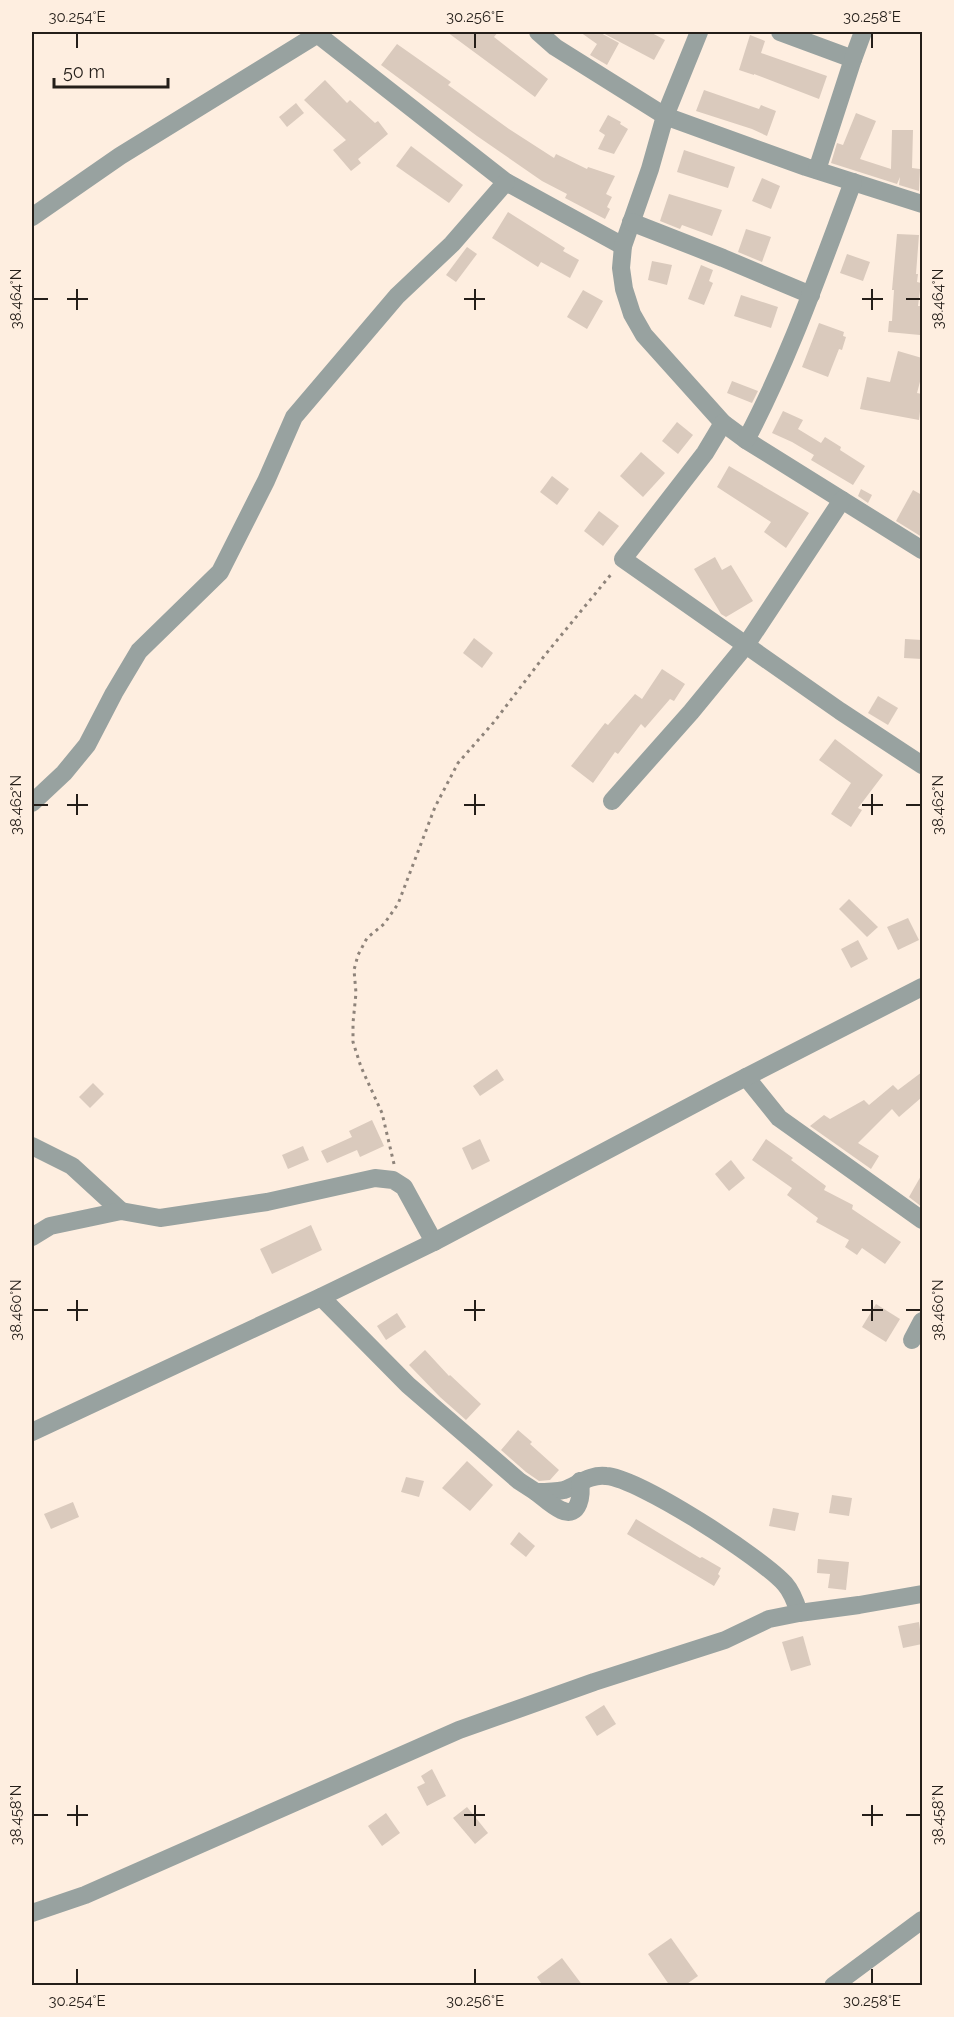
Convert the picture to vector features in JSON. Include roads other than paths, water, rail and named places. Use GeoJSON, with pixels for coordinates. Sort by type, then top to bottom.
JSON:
{"type":"FeatureCollection","features":[{"type":"Feature","properties":{"kind":"street"},"geometry":{"type":"LineString","coordinates":[[32,217],[120,156],[316,32],[506,182],[622,246]]}},
{"type":"Feature","properties":{"kind":"street"},"geometry":{"type":"LineString","coordinates":[[538,32],[555,47],[665,116],[922,204]]}},
{"type":"Feature","properties":{"kind":"street"},"geometry":{"type":"LineString","coordinates":[[699,32],[665,116],[650,169],[622,246],[621,268],[624,289],[632,314],[644,335],[723,423],[746,440],[922,550]]}},
{"type":"Feature","properties":{"kind":"street"},"geometry":{"type":"LineString","coordinates":[[780,32],[853,60]]}},
{"type":"Feature","properties":{"kind":"street"},"geometry":{"type":"LineString","coordinates":[[818,170],[863,32]]}},
{"type":"Feature","properties":{"kind":"street"},"geometry":{"type":"LineString","coordinates":[[32,803],[64,773],[87,745],[139,651],[220,572],[266,481],[294,417],[397,296],[452,244],[506,182]]}},
{"type":"Feature","properties":{"kind":"street"},"geometry":{"type":"LineString","coordinates":[[746,440],[771,392],[854,182]]}},
{"type":"Feature","properties":{"kind":"street"},"geometry":{"type":"LineString","coordinates":[[630,222],[811,295]]}},
{"type":"Feature","properties":{"kind":"street"},"geometry":{"type":"LineString","coordinates":[[723,423],[705,453],[623,559],[840,711],[922,765]]}},
{"type":"Feature","properties":{"kind":"street"},"geometry":{"type":"LineString","coordinates":[[612,801],[691,712],[746,645],[842,500]]}},
{"type":"Feature","properties":{"kind":"street"},"geometry":{"type":"LineString","coordinates":[[32,1432],[434,1242],[922,987]]}},
{"type":"Feature","properties":{"kind":"street"},"geometry":{"type":"LineString","coordinates":[[746,1077],[778,1118],[922,1220]]}},
{"type":"Feature","properties":{"kind":"street"},"geometry":{"type":"LineString","coordinates":[[32,1146],[72,1166],[121,1211]]}},
{"type":"Feature","properties":{"kind":"street"},"geometry":{"type":"LineString","coordinates":[[32,1237],[50,1226],[121,1211],[160,1218],[267,1202],[375,1178],[393,1180],[404,1187],[434,1242]]}},
{"type":"Feature","properties":{"kind":"street"},"geometry":{"type":"LineString","coordinates":[[321,1297],[408,1384],[519,1481],[536,1492],[566,1489],[580,1481],[599,1476],[609,1476],[633,1484],[676,1507],[751,1554],[786,1584],[799,1612]]}},
{"type":"Feature","properties":{"kind":"street"},"geometry":{"type":"LineString","coordinates":[[912,1340],[922,1321]]}},
{"type":"Feature","properties":{"kind":"street"},"geometry":{"type":"LineString","coordinates":[[32,1913],[85,1895],[459,1730],[594,1682],[725,1640],[769,1619],[799,1612],[922,1594]]}},
{"type":"Feature","properties":{"kind":"street"},"geometry":{"type":"LineString","coordinates":[[832,1986],[922,1920]]}}]}
